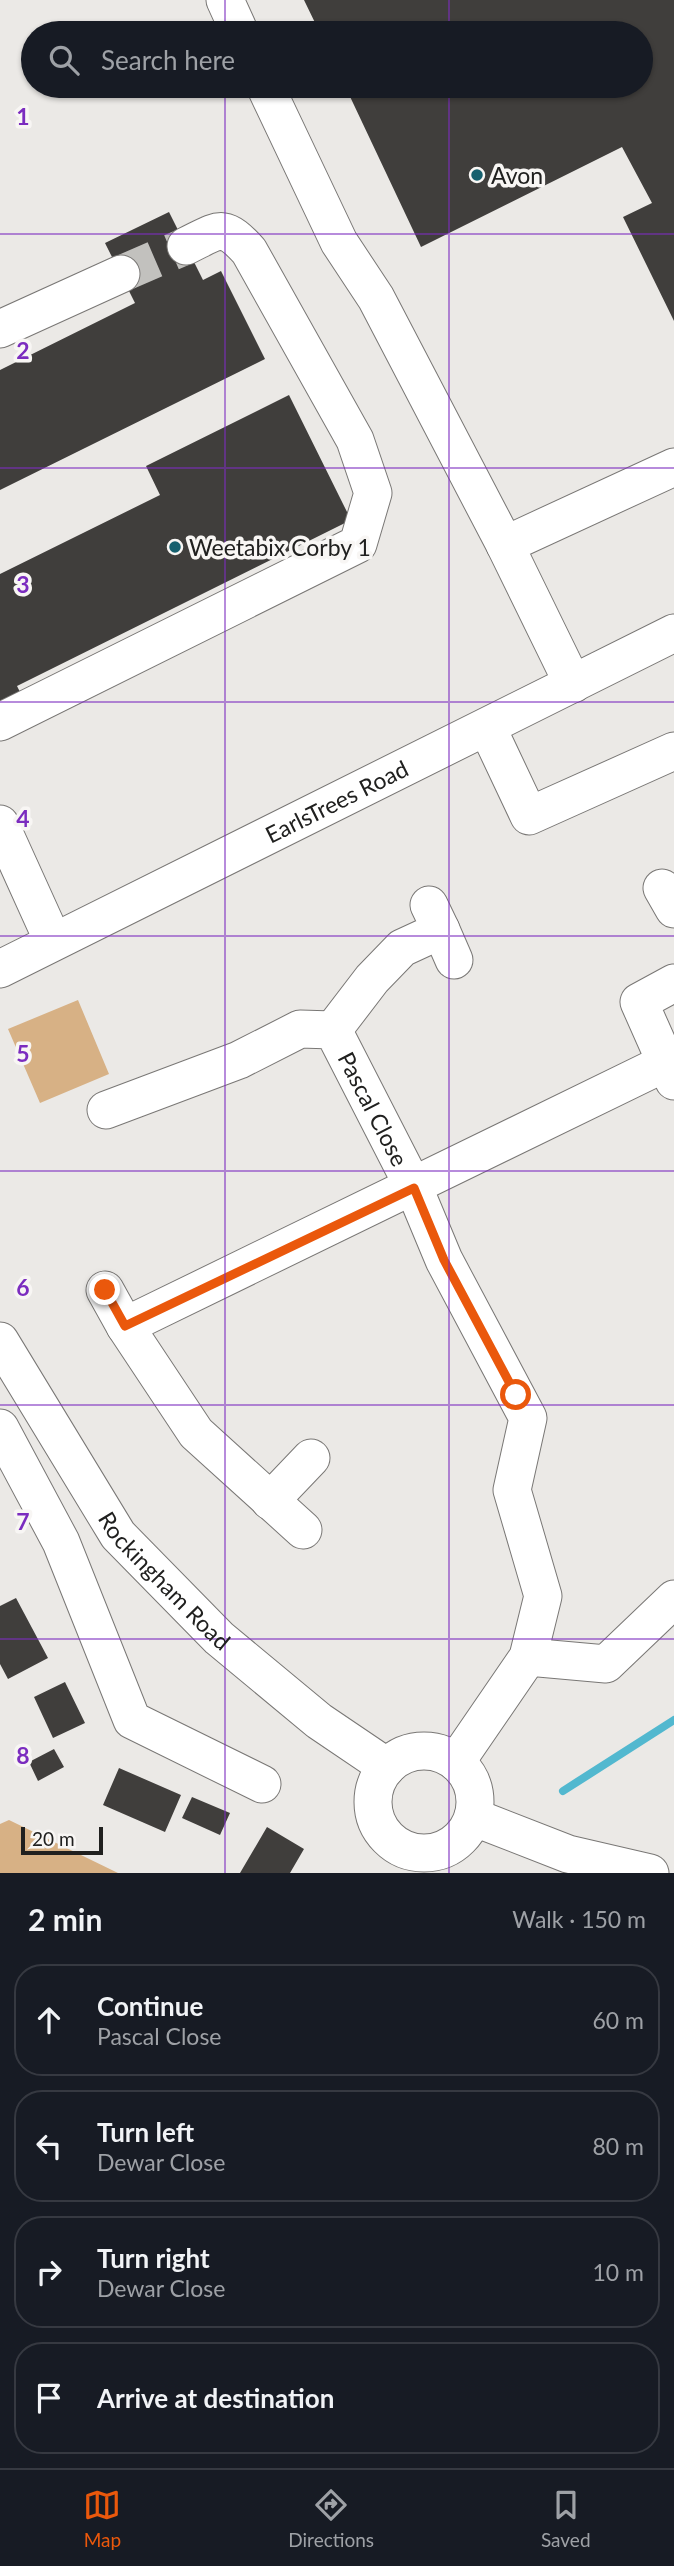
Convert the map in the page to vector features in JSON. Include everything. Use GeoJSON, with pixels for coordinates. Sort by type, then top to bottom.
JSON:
{"type":"FeatureCollection","features":[{"type":"Feature","properties":{"kind":"street"},"geometry":{"type":"LineString","coordinates":[[225,0],[235,21]]}},
{"type":"Feature","properties":{"kind":"street"},"geometry":{"type":"LineString","coordinates":[[271,98],[339,242],[376,298],[505,545],[573,684]]}},
{"type":"Feature","properties":{"kind":"street"},"geometry":{"type":"LineString","coordinates":[[0,722],[358,544],[373,493],[355,440],[249,251],[232,232],[220,230],[186,246]]}},
{"type":"Feature","properties":{"kind":"street"},"geometry":{"type":"LineString","coordinates":[[0,329],[121,274]]}},
{"type":"Feature","properties":{"kind":"street"},"geometry":{"type":"LineString","coordinates":[[505,545],[674,467]]}},
{"type":"Feature","properties":{"kind":"street","name":"EarlsTrees Road"},"geometry":{"type":"LineString","coordinates":[[0,969],[674,633]]}},
{"type":"Feature","properties":{"kind":"street"},"geometry":{"type":"LineString","coordinates":[[487,727],[529,816],[674,751]]}},
{"type":"Feature","properties":{"kind":"street"},"geometry":{"type":"LineString","coordinates":[[0,824],[53,941]]}},
{"type":"Feature","properties":{"kind":"street","name":"Pascal Close"},"geometry":{"type":"LineString","coordinates":[[333,1030],[372,979],[402,948],[441,932]]}},
{"type":"Feature","properties":{"kind":"street"},"geometry":{"type":"LineString","coordinates":[[125,1326],[414,1188],[670,1072],[639,1002],[674,983]]}},
{"type":"Feature","properties":{"kind":"street","name":"Pascal Close"},"geometry":{"type":"LineString","coordinates":[[106,1110],[239,1060],[300,1029],[333,1030]]}},
{"type":"Feature","properties":{"kind":"street","name":"Pascal Close"},"geometry":{"type":"LineString","coordinates":[[333,1030],[414,1188],[444,1260],[528,1418],[512,1490],[543,1596],[528,1657],[456,1762]]}},
{"type":"Feature","properties":{"kind":"street"},"geometry":{"type":"LineString","coordinates":[[105,1290],[125,1326],[196,1433],[303,1530]]}},
{"type":"Feature","properties":{"kind":"street","name":"Rockingham Road"},"geometry":{"type":"LineString","coordinates":[[0,1341],[118,1535],[219,1639],[319,1721],[387,1767]]}},
{"type":"Feature","properties":{"kind":"street"},"geometry":{"type":"LineString","coordinates":[[0,1428],[61,1542],[132,1720],[262,1784]]}},
{"type":"Feature","properties":{"kind":"street"},"geometry":{"type":"LineString","coordinates":[[270,1501],[311,1458]]}},
{"type":"Feature","properties":{"kind":"street"},"geometry":{"type":"LineString","coordinates":[[528,1657],[607,1664],[674,1599]]}},
{"type":"Feature","properties":{"kind":"street"},"geometry":{"type":"LineString","coordinates":[[419,1752],[436,1753],[456,1762],[468,1776],[475,1792],[473,1817],[466,1833],[453,1845],[436,1852],[391,1860],[385,1835],[376,1819],[373,1802],[377,1784],[387,1767],[402,1757],[419,1752]]}},
{"type":"Feature","properties":{"kind":"street"},"geometry":{"type":"LineString","coordinates":[[473,1817],[568,1854],[650,1873]]}},
{"type":"Feature","properties":{"kind":"shaded area"},"geometry":{"type":"Polygon","coordinates":[[[78,1000],[109,1074],[40,1103],[8,1029],[78,1000]]]}},
{"type":"Feature","properties":{"kind":"shaded area"},"geometry":{"type":"Polygon","coordinates":[[[9,1820],[118,1873],[0,1873],[0,1824],[9,1820]]]}},
{"type":"Feature","properties":{"kind":"building","name":"Avon"},"geometry":{"type":"Polygon","coordinates":[[[304,0],[674,0],[674,321],[623,217],[652,203],[622,147],[421,247],[351,98],[653,98],[653,21],[314,21],[304,0]]]}},
{"type":"Feature","properties":{"kind":"building"},"geometry":{"type":"Polygon","coordinates":[[[169,212],[203,280],[221,271],[265,359],[0,490],[0,370],[135,303],[105,243],[169,212]]]}},
{"type":"Feature","properties":{"kind":"building","name":"Weetabix Corby 1"},"geometry":{"type":"Polygon","coordinates":[[[289,395],[351,520],[17,686],[24,700],[0,712],[0,574],[160,495],[146,466],[289,395]]]}},
{"type":"Feature","properties":{"kind":"building"},"geometry":{"type":"Polygon","coordinates":[[[16,1598],[48,1658],[8,1679],[0,1664],[0,1606],[16,1598]]]}},
{"type":"Feature","properties":{"kind":"building"},"geometry":{"type":"Polygon","coordinates":[[[65,1682],[85,1723],[53,1738],[34,1697],[65,1682]]]}},
{"type":"Feature","properties":{"kind":"building"},"geometry":{"type":"Polygon","coordinates":[[[54,1749],[64,1767],[38,1781],[29,1762],[54,1749]]]}},
{"type":"Feature","properties":{"kind":"building"},"geometry":{"type":"Polygon","coordinates":[[[119,1768],[181,1795],[165,1832],[103,1805],[119,1768]]]}},
{"type":"Feature","properties":{"kind":"building"},"geometry":{"type":"Polygon","coordinates":[[[192,1797],[230,1813],[220,1835],[182,1818],[192,1797]]]}},
{"type":"Feature","properties":{"kind":"building"},"geometry":{"type":"Polygon","coordinates":[[[267,1827],[304,1849],[290,1873],[240,1873],[267,1827]]]}},
{"type":"Feature","properties":{"kind":"waterway"},"geometry":{"type":"LineString","coordinates":[[563,1791],[674,1720]]}},
{"type":"Feature","properties":{"kind":"tunnel"},"geometry":{"type":"LineString","coordinates":[[121,274],[186,246]]}},
{"type":"Feature","properties":{"kind":"place","name":"Avon"},"geometry":{"type":"Point","coordinates":[477,175]}},
{"type":"Feature","properties":{"kind":"place","name":"Weetabix Corby 1"},"geometry":{"type":"Point","coordinates":[175,547]}},
{"type":"Feature","properties":{"kind":"route"},"geometry":{"type":"LineString","coordinates":[[105,1290],[125,1326],[414,1188],[444,1260],[516,1395]]}}]}
